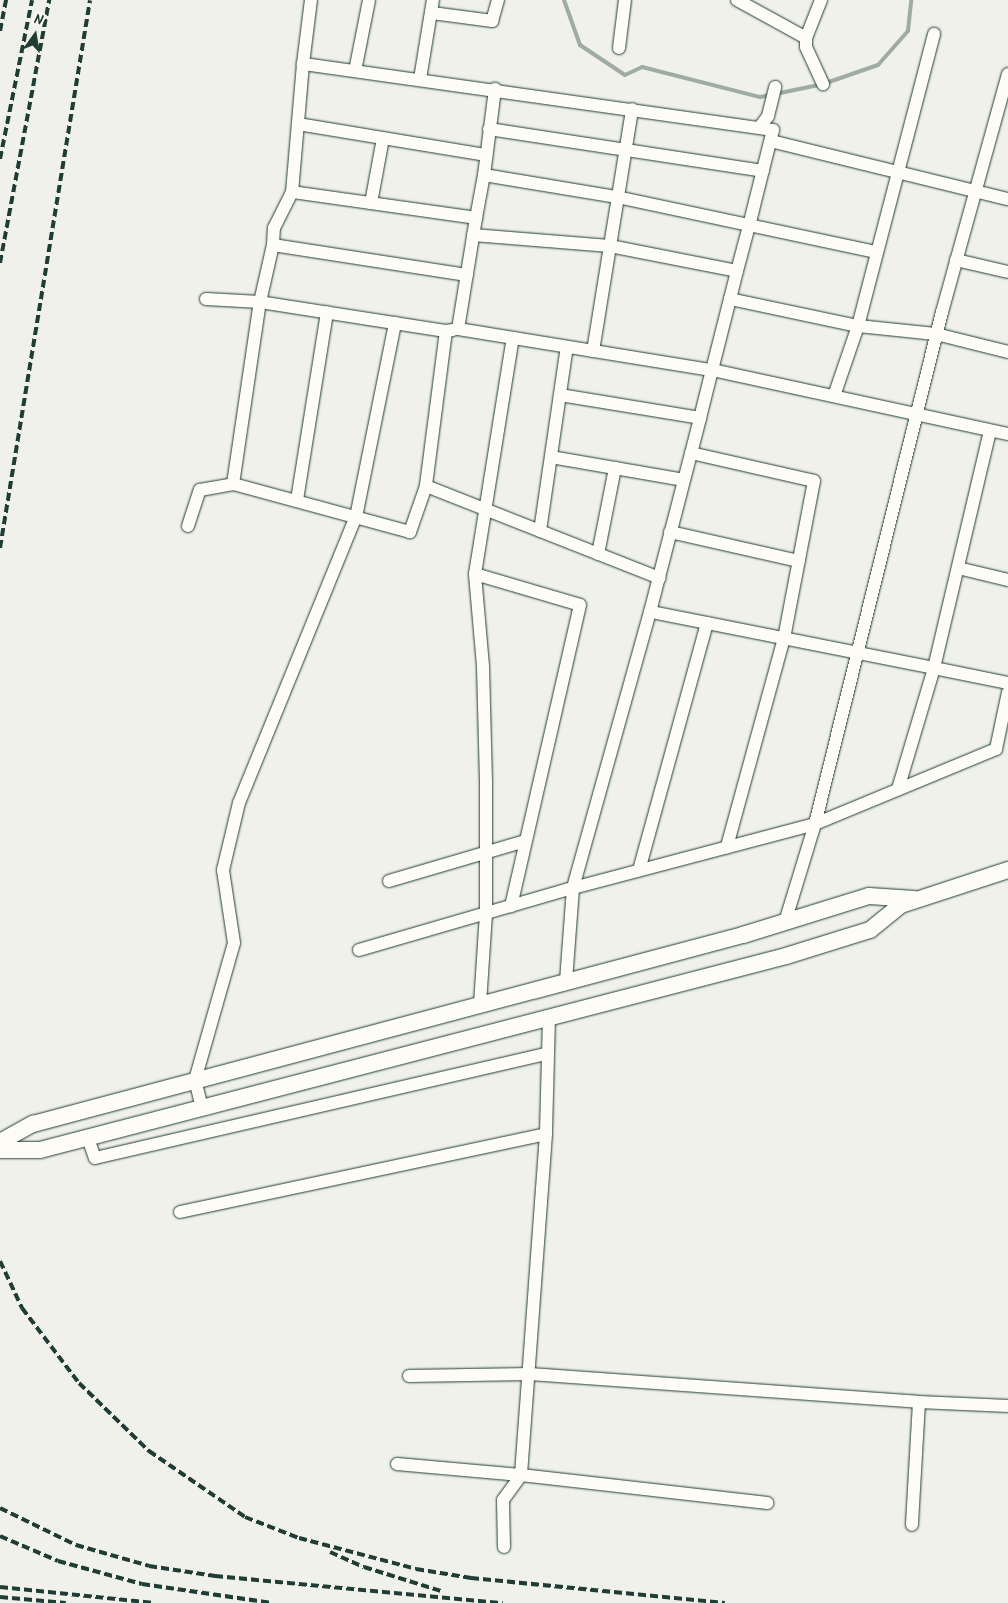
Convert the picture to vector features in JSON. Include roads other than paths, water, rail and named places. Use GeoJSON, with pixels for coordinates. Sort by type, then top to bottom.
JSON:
{"type":"FeatureCollection","features":[{"type":"Feature","properties":{"kind":"street"},"geometry":{"type":"LineString","coordinates":[[233,484],[260,302],[273,245],[274,228],[292,192],[303,64],[311,0]]}},
{"type":"Feature","properties":{"kind":"street"},"geometry":{"type":"LineString","coordinates":[[356,71],[369,0]]}},
{"type":"Feature","properties":{"kind":"street"},"geometry":{"type":"LineString","coordinates":[[420,79],[433,0]]}},
{"type":"Feature","properties":{"kind":"street"},"geometry":{"type":"LineString","coordinates":[[432,14],[492,21],[498,0]]}},
{"type":"Feature","properties":{"kind":"street"},"geometry":{"type":"LineString","coordinates":[[619,48],[625,0]]}},
{"type":"Feature","properties":{"kind":"street"},"geometry":{"type":"LineString","coordinates":[[737,0],[806,38]]}},
{"type":"Feature","properties":{"kind":"street"},"geometry":{"type":"LineString","coordinates":[[821,0],[806,38],[806,47],[823,84]]}},
{"type":"Feature","properties":{"kind":"street"},"geometry":{"type":"LineString","coordinates":[[834,396],[858,326],[875,252],[934,34]]}},
{"type":"Feature","properties":{"kind":"street"},"geometry":{"type":"LineString","coordinates":[[303,64],[495,89],[773,130],[659,578],[573,888],[566,981]]}},
{"type":"Feature","properties":{"kind":"street"},"geometry":{"type":"LineString","coordinates":[[785,922],[815,824],[936,334],[975,192],[1003,113],[1008,74]]}},
{"type":"Feature","properties":{"kind":"street"},"geometry":{"type":"LineString","coordinates":[[759,128],[768,116],[775,87]]}},
{"type":"Feature","properties":{"kind":"street"},"geometry":{"type":"LineString","coordinates":[[188,526],[200,490],[233,484],[410,532],[426,486],[452,330],[467,275],[484,175],[495,89]]}},
{"type":"Feature","properties":{"kind":"street"},"geometry":{"type":"LineString","coordinates":[[593,351],[632,109]]}},
{"type":"Feature","properties":{"kind":"street"},"geometry":{"type":"LineString","coordinates":[[298,124],[486,155]]}},
{"type":"Feature","properties":{"kind":"street"},"geometry":{"type":"LineString","coordinates":[[489,129],[763,171]]}},
{"type":"Feature","properties":{"kind":"street"},"geometry":{"type":"LineString","coordinates":[[371,203],[383,138]]}},
{"type":"Feature","properties":{"kind":"street"},"geometry":{"type":"LineString","coordinates":[[771,141],[1008,199]]}},
{"type":"Feature","properties":{"kind":"street"},"geometry":{"type":"LineString","coordinates":[[484,175],[617,197],[875,252]]}},
{"type":"Feature","properties":{"kind":"street"},"geometry":{"type":"LineString","coordinates":[[292,192],[476,218]]}},
{"type":"Feature","properties":{"kind":"street"},"geometry":{"type":"LineString","coordinates":[[473,235],[610,246],[737,271]]}},
{"type":"Feature","properties":{"kind":"street"},"geometry":{"type":"LineString","coordinates":[[273,245],[467,275]]}},
{"type":"Feature","properties":{"kind":"street"},"geometry":{"type":"LineString","coordinates":[[956,260],[1008,272]]}},
{"type":"Feature","properties":{"kind":"street"},"geometry":{"type":"LineString","coordinates":[[206,298],[260,302],[395,323],[513,338],[712,370],[1008,434]]}},
{"type":"Feature","properties":{"kind":"street"},"geometry":{"type":"LineString","coordinates":[[730,299],[858,326],[936,334],[1008,352]]}},
{"type":"Feature","properties":{"kind":"street"},"geometry":{"type":"LineString","coordinates":[[296,500],[327,312]]}},
{"type":"Feature","properties":{"kind":"street"},"geometry":{"type":"LineString","coordinates":[[202,1108],[195,1080],[234,943],[224,870],[239,802],[356,517],[395,323]]}},
{"type":"Feature","properties":{"kind":"street"},"geometry":{"type":"LineString","coordinates":[[480,1004],[486,913],[486,852],[483,666],[475,574],[513,338]]}},
{"type":"Feature","properties":{"kind":"street"},"geometry":{"type":"LineString","coordinates":[[540,531],[567,347]]}},
{"type":"Feature","properties":{"kind":"street"},"geometry":{"type":"LineString","coordinates":[[560,394],[700,418]]}},
{"type":"Feature","properties":{"kind":"street"},"geometry":{"type":"LineString","coordinates":[[898,789],[934,668],[990,430]]}},
{"type":"Feature","properties":{"kind":"street"},"geometry":{"type":"LineString","coordinates":[[691,453],[814,481],[784,638],[727,847]]}},
{"type":"Feature","properties":{"kind":"street"},"geometry":{"type":"LineString","coordinates":[[550,457],[684,480]]}},
{"type":"Feature","properties":{"kind":"street"},"geometry":{"type":"LineString","coordinates":[[598,554],[615,468]]}},
{"type":"Feature","properties":{"kind":"street"},"geometry":{"type":"LineString","coordinates":[[426,486],[659,578]]}},
{"type":"Feature","properties":{"kind":"street"},"geometry":{"type":"LineString","coordinates":[[670,532],[799,561]]}},
{"type":"Feature","properties":{"kind":"street"},"geometry":{"type":"LineString","coordinates":[[958,568],[1008,580]]}},
{"type":"Feature","properties":{"kind":"street"},"geometry":{"type":"LineString","coordinates":[[475,574],[580,605],[511,906]]}},
{"type":"Feature","properties":{"kind":"street"},"geometry":{"type":"LineString","coordinates":[[650,612],[1008,683]]}},
{"type":"Feature","properties":{"kind":"street"},"geometry":{"type":"LineString","coordinates":[[639,870],[706,623]]}},
{"type":"Feature","properties":{"kind":"street"},"geometry":{"type":"LineString","coordinates":[[359,950],[573,888],[815,824],[996,749],[1008,692]]}},
{"type":"Feature","properties":{"kind":"street"},"geometry":{"type":"LineString","coordinates":[[388,881],[525,841]]}},
{"type":"Feature","properties":{"kind":"street"},"geometry":{"type":"LineString","coordinates":[[0,1150],[40,1150],[88,1138],[856,936],[885,921],[901,905],[1008,870]]}},
{"type":"Feature","properties":{"kind":"street"},"geometry":{"type":"LineString","coordinates":[[0,1142],[33,1124],[785,922],[869,896],[919,899]]}},
{"type":"Feature","properties":{"kind":"street"},"geometry":{"type":"LineString","coordinates":[[504,1547],[503,1500],[521,1475],[530,1374],[546,1134],[549,1017]]}},
{"type":"Feature","properties":{"kind":"street"},"geometry":{"type":"LineString","coordinates":[[88,1138],[94,1158],[547,1054]]}},
{"type":"Feature","properties":{"kind":"street"},"geometry":{"type":"LineString","coordinates":[[180,1212],[546,1134]]}},
{"type":"Feature","properties":{"kind":"street"},"geometry":{"type":"LineString","coordinates":[[409,1376],[530,1374],[919,1402],[1008,1406]]}},
{"type":"Feature","properties":{"kind":"street"},"geometry":{"type":"LineString","coordinates":[[912,1525],[919,1402]]}},
{"type":"Feature","properties":{"kind":"street"},"geometry":{"type":"LineString","coordinates":[[397,1464],[521,1475],[767,1503]]}},
{"type":"Feature","properties":{"kind":"waterway"},"geometry":{"type":"LineString","coordinates":[[564,0],[580,45],[625,75],[642,67],[760,97],[819,85]]}},
{"type":"Feature","properties":{"kind":"waterway"},"geometry":{"type":"LineString","coordinates":[[826,83],[878,65],[908,31],[911,0]]}},
{"type":"Feature","properties":{"kind":"railway"},"geometry":{"type":"LineString","coordinates":[[0,31],[6,0]]}},
{"type":"Feature","properties":{"kind":"railway"},"geometry":{"type":"LineString","coordinates":[[0,159],[32,0]]}},
{"type":"Feature","properties":{"kind":"railway"},"geometry":{"type":"LineString","coordinates":[[0,263],[49,0]]}},
{"type":"Feature","properties":{"kind":"railway"},"geometry":{"type":"LineString","coordinates":[[0,548],[90,0]]}},
{"type":"Feature","properties":{"kind":"railway"},"geometry":{"type":"LineString","coordinates":[[0,1261],[22,1308],[79,1383],[149,1451],[245,1517],[299,1538],[416,1569],[471,1578],[725,1603]]}},
{"type":"Feature","properties":{"kind":"railway"},"geometry":{"type":"LineString","coordinates":[[0,1508],[76,1545],[149,1566],[215,1576],[503,1603]]}},
{"type":"Feature","properties":{"kind":"railway"},"geometry":{"type":"LineString","coordinates":[[0,1536],[58,1561],[142,1584],[272,1603]]}},
{"type":"Feature","properties":{"kind":"railway"},"geometry":{"type":"LineString","coordinates":[[330,1552],[364,1567],[441,1591]]}},
{"type":"Feature","properties":{"kind":"railway"},"geometry":{"type":"LineString","coordinates":[[0,1587],[154,1603]]}},
{"type":"Feature","properties":{"kind":"railway"},"geometry":{"type":"LineString","coordinates":[[0,1597],[66,1603]]}}]}
